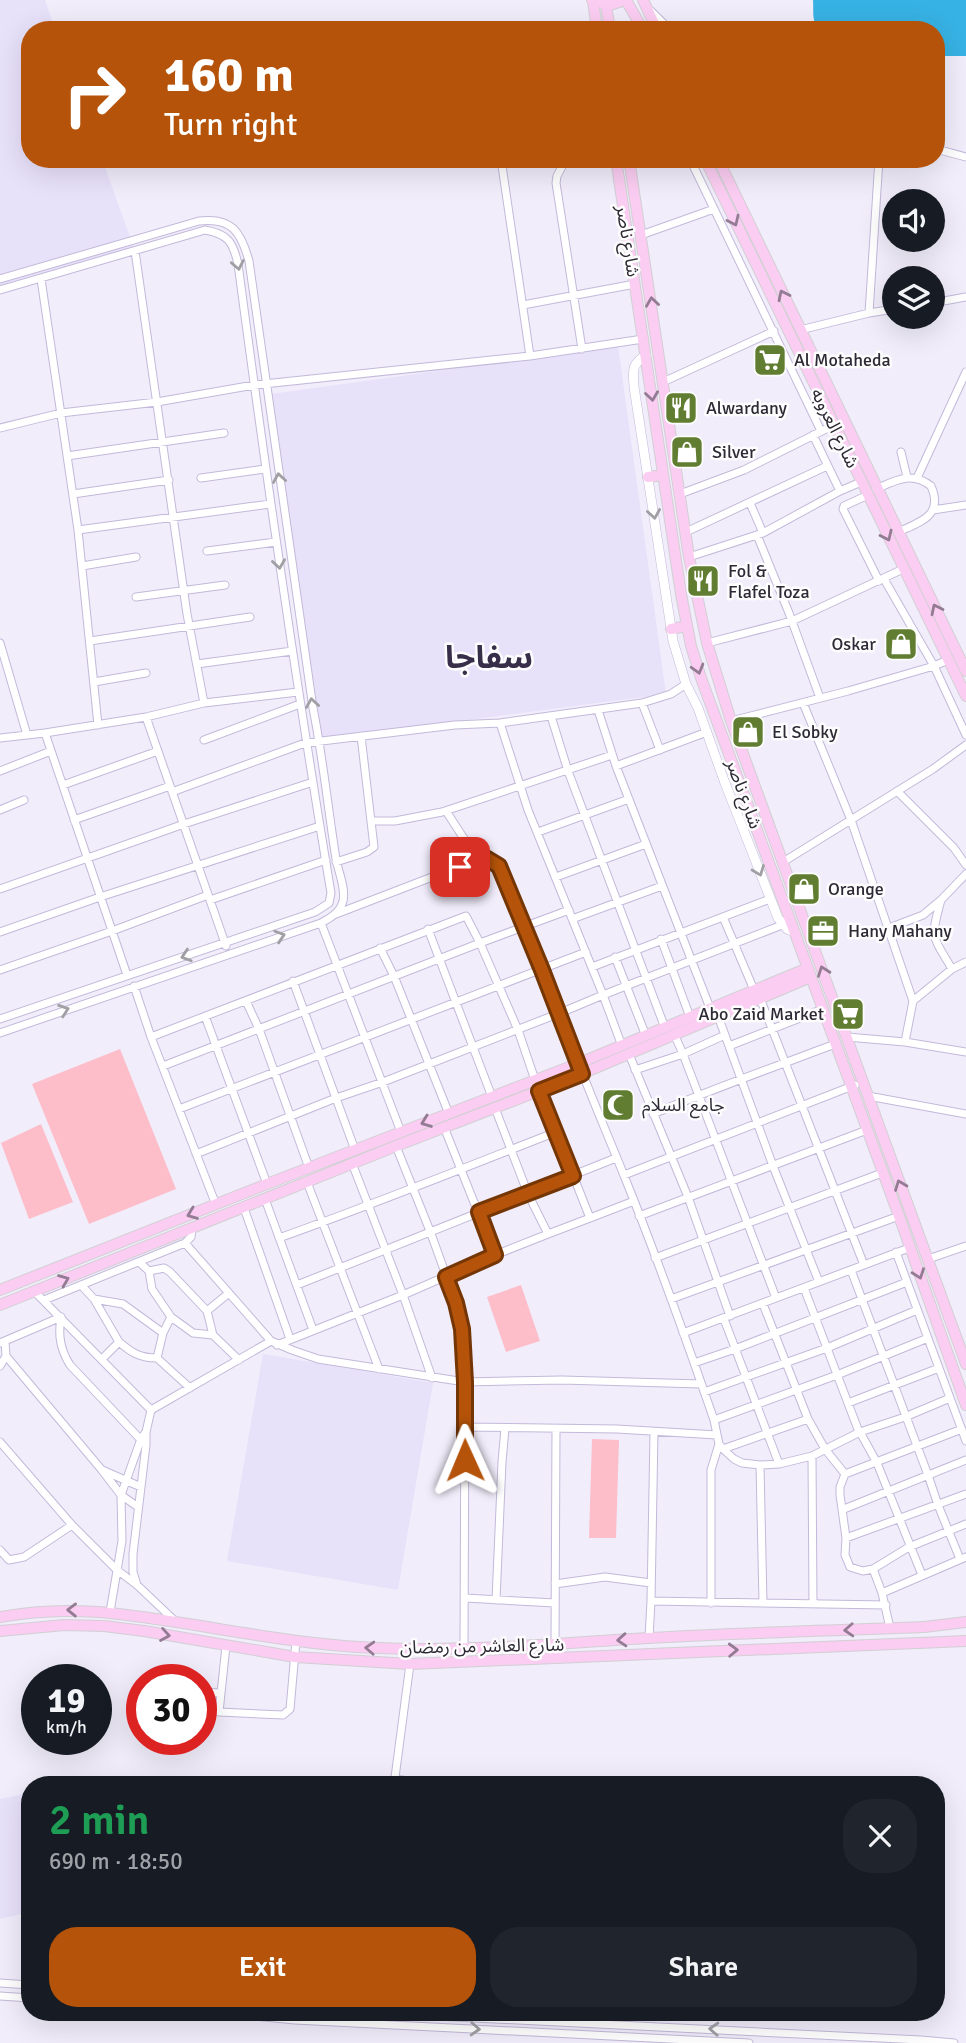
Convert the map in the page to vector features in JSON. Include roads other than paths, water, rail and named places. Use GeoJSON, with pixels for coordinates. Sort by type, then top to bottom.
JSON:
{"type":"FeatureCollection","features":[{"type":"Feature","properties":{"kind":"main road"},"geometry":{"type":"LineString","coordinates":[[596,21],[592,0],[606,5],[625,0],[638,21]]}},
{"type":"Feature","properties":{"kind":"main road"},"geometry":{"type":"LineString","coordinates":[[644,3],[653,21]]}},
{"type":"Feature","properties":{"kind":"main road"},"geometry":{"type":"LineString","coordinates":[[606,5],[609,21]]}},
{"type":"Feature","properties":{"kind":"main road","name":"شارع ناصر"},"geometry":{"type":"LineString","coordinates":[[617,168],[687,626],[701,678],[966,1405]]}},
{"type":"Feature","properties":{"kind":"main road","name":"شارع ناصر"},"geometry":{"type":"LineString","coordinates":[[630,168],[689,557],[707,643],[731,721],[966,1364]]}},
{"type":"Feature","properties":{"kind":"main road","name":"شارع العروبه"},"geometry":{"type":"LineString","coordinates":[[710,168],[800,330],[903,569],[966,671]]}},
{"type":"Feature","properties":{"kind":"main road","name":"شارع العروبه"},"geometry":{"type":"LineString","coordinates":[[722,168],[761,263],[861,482],[872,492],[898,532],[958,657],[966,696]]}},
{"type":"Feature","properties":{"kind":"main road"},"geometry":{"type":"LineString","coordinates":[[631,258],[645,256]]}},
{"type":"Feature","properties":{"kind":"main road"},"geometry":{"type":"LineString","coordinates":[[648,477],[663,475]]}},
{"type":"Feature","properties":{"kind":"main road"},"geometry":{"type":"LineString","coordinates":[[671,629],[687,626]]}},
{"type":"Feature","properties":{"kind":"main road"},"geometry":{"type":"LineString","coordinates":[[739,781],[752,777]]}},
{"type":"Feature","properties":{"kind":"main road"},"geometry":{"type":"LineString","coordinates":[[743,793],[756,789]]}},
{"type":"Feature","properties":{"kind":"main road"},"geometry":{"type":"LineString","coordinates":[[0,1290],[401,1132],[449,1114],[493,1102],[579,1069],[809,973]]}},
{"type":"Feature","properties":{"kind":"main road"},"geometry":{"type":"LineString","coordinates":[[625,1050],[646,1036],[670,1031],[690,1017],[714,1012]]}},
{"type":"Feature","properties":{"kind":"main road"},"geometry":{"type":"LineString","coordinates":[[828,1023],[841,1019]]}},
{"type":"Feature","properties":{"kind":"main road"},"geometry":{"type":"LineString","coordinates":[[0,1305],[444,1127],[493,1102]]}},
{"type":"Feature","properties":{"kind":"main road"},"geometry":{"type":"LineString","coordinates":[[878,1162],[890,1157]]}},
{"type":"Feature","properties":{"kind":"main road","name":"شارع العاشر من رمضان"},"geometry":{"type":"LineString","coordinates":[[0,1617],[66,1610],[110,1612],[296,1641],[380,1648],[555,1645],[966,1622]]}},
{"type":"Feature","properties":{"kind":"main road","name":"شارع العاشر من رمضان"},"geometry":{"type":"LineString","coordinates":[[0,1632],[64,1625],[104,1626],[295,1657],[410,1664],[966,1641]]}},
{"type":"Feature","properties":{"kind":"main road"},"geometry":{"type":"LineString","coordinates":[[708,1636],[708,1651]]}},
{"type":"Feature","properties":{"kind":"street"},"geometry":{"type":"LineString","coordinates":[[644,3],[661,21]]}},
{"type":"Feature","properties":{"kind":"street"},"geometry":{"type":"LineString","coordinates":[[945,151],[966,157]]}},
{"type":"Feature","properties":{"kind":"street"},"geometry":{"type":"LineString","coordinates":[[502,168],[530,356]]}},
{"type":"Feature","properties":{"kind":"street"},"geometry":{"type":"LineString","coordinates":[[561,168],[556,183],[582,349]]}},
{"type":"Feature","properties":{"kind":"street"},"geometry":{"type":"LineString","coordinates":[[694,168],[821,431]]}},
{"type":"Feature","properties":{"kind":"street"},"geometry":{"type":"LineString","coordinates":[[869,313],[878,168]]}},
{"type":"Feature","properties":{"kind":"street"},"geometry":{"type":"LineString","coordinates":[[641,235],[714,209]]}},
{"type":"Feature","properties":{"kind":"street"},"geometry":{"type":"LineString","coordinates":[[0,279],[199,221],[213,219],[229,224],[239,233],[249,261],[343,900],[336,914]]}},
{"type":"Feature","properties":{"kind":"street"},"geometry":{"type":"LineString","coordinates":[[0,290],[205,230],[218,232],[229,240],[238,264],[305,743],[331,893],[329,903],[315,912],[0,1019]]}},
{"type":"Feature","properties":{"kind":"street"},"geometry":{"type":"LineString","coordinates":[[135,251],[184,591],[204,703]]}},
{"type":"Feature","properties":{"kind":"street"},"geometry":{"type":"LineString","coordinates":[[41,279],[78,530],[98,725]]}},
{"type":"Feature","properties":{"kind":"street"},"geometry":{"type":"LineString","coordinates":[[523,304],[635,284]]}},
{"type":"Feature","properties":{"kind":"street"},"geometry":{"type":"LineString","coordinates":[[945,301],[966,297]]}},
{"type":"Feature","properties":{"kind":"street"},"geometry":{"type":"LineString","coordinates":[[800,330],[882,311]]}},
{"type":"Feature","properties":{"kind":"street"},"geometry":{"type":"LineString","coordinates":[[663,382],[774,331]]}},
{"type":"Feature","properties":{"kind":"street"},"geometry":{"type":"LineString","coordinates":[[0,428],[61,413],[158,402],[254,385],[530,356],[643,339]]}},
{"type":"Feature","properties":{"kind":"street"},"geometry":{"type":"LineString","coordinates":[[646,355],[636,362],[633,373],[679,668],[694,699],[770,899],[782,925],[794,932]]}},
{"type":"Feature","properties":{"kind":"street"},"geometry":{"type":"LineString","coordinates":[[917,478],[966,372]]}},
{"type":"Feature","properties":{"kind":"street"},"geometry":{"type":"LineString","coordinates":[[680,494],[744,470],[834,425]]}},
{"type":"Feature","properties":{"kind":"street"},"geometry":{"type":"LineString","coordinates":[[67,456],[224,433]]}},
{"type":"Feature","properties":{"kind":"street"},"geometry":{"type":"LineString","coordinates":[[813,435],[841,491]]}},
{"type":"Feature","properties":{"kind":"street"},"geometry":{"type":"LineString","coordinates":[[901,452],[907,477]]}},
{"type":"Feature","properties":{"kind":"street"},"geometry":{"type":"LineString","coordinates":[[686,532],[827,466]]}},
{"type":"Feature","properties":{"kind":"street"},"geometry":{"type":"LineString","coordinates":[[201,478],[265,469]]}},
{"type":"Feature","properties":{"kind":"street"},"geometry":{"type":"LineString","coordinates":[[933,510],[931,486],[917,478],[907,477],[872,492],[843,509],[934,666],[966,735]]}},
{"type":"Feature","properties":{"kind":"street"},"geometry":{"type":"LineString","coordinates":[[73,494],[169,480]]}},
{"type":"Feature","properties":{"kind":"street"},"geometry":{"type":"LineString","coordinates":[[689,557],[760,534],[861,482]]}},
{"type":"Feature","properties":{"kind":"street"},"geometry":{"type":"LineString","coordinates":[[750,503],[820,698]]}},
{"type":"Feature","properties":{"kind":"street"},"geometry":{"type":"LineString","coordinates":[[78,530],[270,504]]}},
{"type":"Feature","properties":{"kind":"street"},"geometry":{"type":"LineString","coordinates":[[898,532],[923,520],[933,510],[966,505]]}},
{"type":"Feature","properties":{"kind":"street"},"geometry":{"type":"LineString","coordinates":[[207,551],[276,542]]}},
{"type":"Feature","properties":{"kind":"street"},"geometry":{"type":"LineString","coordinates":[[82,566],[136,557]]}},
{"type":"Feature","properties":{"kind":"street"},"geometry":{"type":"LineString","coordinates":[[707,643],[792,621],[903,569]]}},
{"type":"Feature","properties":{"kind":"street"},"geometry":{"type":"LineString","coordinates":[[136,597],[225,585]]}},
{"type":"Feature","properties":{"kind":"street"},"geometry":{"type":"LineString","coordinates":[[90,641],[250,617]]}},
{"type":"Feature","properties":{"kind":"street"},"geometry":{"type":"LineString","coordinates":[[0,643],[27,735]]}},
{"type":"Feature","properties":{"kind":"street"},"geometry":{"type":"LineString","coordinates":[[197,664],[292,651]]}},
{"type":"Feature","properties":{"kind":"street"},"geometry":{"type":"LineString","coordinates":[[731,721],[803,703],[958,657]]}},
{"type":"Feature","properties":{"kind":"street"},"geometry":{"type":"LineString","coordinates":[[94,682],[146,673]]}},
{"type":"Feature","properties":{"kind":"street"},"geometry":{"type":"LineString","coordinates":[[74,820],[305,743],[598,710],[642,703],[671,694],[685,684]]}},
{"type":"Feature","properties":{"kind":"street"},"geometry":{"type":"LineString","coordinates":[[0,738],[146,718],[204,703],[298,692]]}},
{"type":"Feature","properties":{"kind":"street"},"geometry":{"type":"LineString","coordinates":[[642,703],[660,750]]}},
{"type":"Feature","properties":{"kind":"street"},"geometry":{"type":"LineString","coordinates":[[803,703],[851,820],[913,1001],[905,1042]]}},
{"type":"Feature","properties":{"kind":"street"},"geometry":{"type":"LineString","coordinates":[[204,740],[300,704]]}},
{"type":"Feature","properties":{"kind":"street"},"geometry":{"type":"LineString","coordinates":[[598,710],[612,755],[662,886],[725,1035],[819,1282]]}},
{"type":"Feature","properties":{"kind":"street"},"geometry":{"type":"LineString","coordinates":[[551,716],[568,771],[617,903],[646,978],[683,1054],[776,1298]]}},
{"type":"Feature","properties":{"kind":"street"},"geometry":{"type":"LineString","coordinates":[[146,718],[229,953]]}},
{"type":"Feature","properties":{"kind":"street"},"geometry":{"type":"LineString","coordinates":[[500,723],[520,787],[572,919],[688,1196],[719,1282],[735,1349],[779,1464]]}},
{"type":"Feature","properties":{"kind":"street"},"geometry":{"type":"LineString","coordinates":[[616,766],[707,732]]}},
{"type":"Feature","properties":{"kind":"street"},"geometry":{"type":"LineString","coordinates":[[45,733],[127,975]]}},
{"type":"Feature","properties":{"kind":"street"},"geometry":{"type":"LineString","coordinates":[[336,862],[373,849],[360,736]]}},
{"type":"Feature","properties":{"kind":"street"},"geometry":{"type":"LineString","coordinates":[[783,862],[933,769],[966,745]]}},
{"type":"Feature","properties":{"kind":"street"},"geometry":{"type":"LineString","coordinates":[[0,771],[51,751]]}},
{"type":"Feature","properties":{"kind":"street"},"geometry":{"type":"LineString","coordinates":[[63,785],[158,751]]}},
{"type":"Feature","properties":{"kind":"street"},"geometry":{"type":"LineString","coordinates":[[371,821],[394,821],[446,811],[612,755]]}},
{"type":"Feature","properties":{"kind":"street"},"geometry":{"type":"LineString","coordinates":[[0,889],[313,782]]}},
{"type":"Feature","properties":{"kind":"street"},"geometry":{"type":"LineString","coordinates":[[897,791],[954,848],[966,865]]}},
{"type":"Feature","properties":{"kind":"street"},"geometry":{"type":"LineString","coordinates":[[538,832],[629,799]]}},
{"type":"Feature","properties":{"kind":"street"},"geometry":{"type":"LineString","coordinates":[[0,810],[24,800]]}},
{"type":"Feature","properties":{"kind":"street"},"geometry":{"type":"LineString","coordinates":[[446,811],[470,848],[499,866],[634,1201],[694,1363],[720,1443],[734,1460],[760,1465],[779,1464],[812,1456],[860,1432],[950,1398]]}},
{"type":"Feature","properties":{"kind":"street"},"geometry":{"type":"LineString","coordinates":[[0,932],[320,826]]}},
{"type":"Feature","properties":{"kind":"street"},"geometry":{"type":"LineString","coordinates":[[556,877],[646,844]]}},
{"type":"Feature","properties":{"kind":"street"},"geometry":{"type":"LineString","coordinates":[[0,1032],[321,923],[336,914],[484,857]]}},
{"type":"Feature","properties":{"kind":"street"},"geometry":{"type":"LineString","coordinates":[[0,970],[209,897],[326,860]]}},
{"type":"Feature","properties":{"kind":"street"},"geometry":{"type":"LineString","coordinates":[[889,928],[923,915],[966,874]]}},
{"type":"Feature","properties":{"kind":"street"},"geometry":{"type":"LineString","coordinates":[[572,919],[662,886]]}},
{"type":"Feature","properties":{"kind":"street"},"geometry":{"type":"LineString","coordinates":[[592,967],[770,899]]}},
{"type":"Feature","properties":{"kind":"street"},"geometry":{"type":"LineString","coordinates":[[941,900],[933,936],[952,969]]}},
{"type":"Feature","properties":{"kind":"street"},"geometry":{"type":"LineString","coordinates":[[163,1066],[569,910]]}},
{"type":"Feature","properties":{"kind":"street"},"geometry":{"type":"LineString","coordinates":[[151,1037],[465,916],[481,943],[590,1218]]}},
{"type":"Feature","properties":{"kind":"street"},"geometry":{"type":"LineString","coordinates":[[723,917],[773,1029],[864,1265]]}},
{"type":"Feature","properties":{"kind":"street"},"geometry":{"type":"LineString","coordinates":[[321,923],[401,1132]]}},
{"type":"Feature","properties":{"kind":"street"},"geometry":{"type":"LineString","coordinates":[[197,1154],[782,925]]}},
{"type":"Feature","properties":{"kind":"street"},"geometry":{"type":"LineString","coordinates":[[428,929],[528,1194],[548,1234]]}},
{"type":"Feature","properties":{"kind":"street"},"geometry":{"type":"LineString","coordinates":[[661,939],[690,1017]]}},
{"type":"Feature","properties":{"kind":"street"},"geometry":{"type":"LineString","coordinates":[[380,948],[394,976],[449,1114]]}},
{"type":"Feature","properties":{"kind":"street"},"geometry":{"type":"LineString","coordinates":[[179,1109],[586,952]]}},
{"type":"Feature","properties":{"kind":"street"},"geometry":{"type":"LineString","coordinates":[[615,957],[646,1036]]}},
{"type":"Feature","properties":{"kind":"street"},"geometry":{"type":"LineString","coordinates":[[913,1001],[952,969],[966,962]]}},
{"type":"Feature","properties":{"kind":"street"},"geometry":{"type":"LineString","coordinates":[[293,981],[355,1150]]}},
{"type":"Feature","properties":{"kind":"street"},"geometry":{"type":"LineString","coordinates":[[134,986],[216,1205]]}},
{"type":"Feature","properties":{"kind":"street"},"geometry":{"type":"LineString","coordinates":[[246,1001],[309,1168]]}},
{"type":"Feature","properties":{"kind":"street"},"geometry":{"type":"LineString","coordinates":[[36,1006],[40,1018]]}},
{"type":"Feature","properties":{"kind":"street"},"geometry":{"type":"LineString","coordinates":[[729,1046],[823,1009]]}},
{"type":"Feature","properties":{"kind":"street"},"geometry":{"type":"LineString","coordinates":[[205,1016],[267,1184]]}},
{"type":"Feature","properties":{"kind":"street"},"geometry":{"type":"LineString","coordinates":[[635,1070],[683,1054],[725,1035]]}},
{"type":"Feature","properties":{"kind":"street"},"geometry":{"type":"LineString","coordinates":[[847,1037],[905,1042],[966,1052]]}},
{"type":"Feature","properties":{"kind":"street"},"geometry":{"type":"LineString","coordinates":[[653,1114],[835,1044]]}},
{"type":"Feature","properties":{"kind":"street"},"geometry":{"type":"LineString","coordinates":[[624,1175],[863,1083]]}},
{"type":"Feature","properties":{"kind":"street"},"geometry":{"type":"LineString","coordinates":[[868,1096],[966,1114]]}},
{"type":"Feature","properties":{"kind":"street"},"geometry":{"type":"LineString","coordinates":[[444,1127],[495,1255]]}},
{"type":"Feature","properties":{"kind":"street"},"geometry":{"type":"LineString","coordinates":[[639,1216],[867,1130]]}},
{"type":"Feature","properties":{"kind":"street"},"geometry":{"type":"LineString","coordinates":[[279,1238],[369,1206],[556,1132]]}},
{"type":"Feature","properties":{"kind":"street"},"geometry":{"type":"LineString","coordinates":[[396,1146],[430,1231],[461,1322],[465,1382],[464,1647]]}},
{"type":"Feature","properties":{"kind":"street"},"geometry":{"type":"LineString","coordinates":[[297,1285],[617,1158]]}},
{"type":"Feature","properties":{"kind":"street"},"geometry":{"type":"LineString","coordinates":[[352,1163],[432,1378]]}},
{"type":"Feature","properties":{"kind":"street"},"geometry":{"type":"LineString","coordinates":[[655,1258],[882,1173]]}},
{"type":"Feature","properties":{"kind":"street"},"geometry":{"type":"LineString","coordinates":[[306,1182],[379,1369]]}},
{"type":"Feature","properties":{"kind":"street"},"geometry":{"type":"LineString","coordinates":[[265,1199],[313,1330]]}},
{"type":"Feature","properties":{"kind":"street"},"geometry":{"type":"LineString","coordinates":[[110,1612],[122,1533],[121,1495],[144,1438],[151,1410],[274,1343],[403,1295],[495,1255],[634,1201]]}},
{"type":"Feature","properties":{"kind":"street"},"geometry":{"type":"LineString","coordinates":[[244,1208],[290,1339]]}},
{"type":"Feature","properties":{"kind":"street"},"geometry":{"type":"LineString","coordinates":[[671,1299],[899,1216]]}},
{"type":"Feature","properties":{"kind":"street"},"geometry":{"type":"LineString","coordinates":[[44,1300],[185,1243],[191,1237],[192,1228]]}},
{"type":"Feature","properties":{"kind":"street"},"geometry":{"type":"LineString","coordinates":[[185,1243],[274,1343],[318,1359],[465,1382],[562,1380],[702,1388],[786,1363],[917,1311]]}},
{"type":"Feature","properties":{"kind":"street"},"geometry":{"type":"LineString","coordinates":[[928,1259],[966,1246]]}},
{"type":"Feature","properties":{"kind":"street"},"geometry":{"type":"LineString","coordinates":[[683,1333],[909,1248]]}},
{"type":"Feature","properties":{"kind":"street"},"geometry":{"type":"LineString","coordinates":[[896,1252],[966,1441]]}},
{"type":"Feature","properties":{"kind":"street"},"geometry":{"type":"LineString","coordinates":[[139,1262],[149,1271],[152,1289],[171,1317],[193,1333],[213,1335]]}},
{"type":"Feature","properties":{"kind":"street"},"geometry":{"type":"LineString","coordinates":[[149,1271],[164,1268],[170,1272],[207,1311],[213,1335],[239,1360]]}},
{"type":"Feature","properties":{"kind":"street"},"geometry":{"type":"LineString","coordinates":[[850,1270],[938,1505],[963,1558],[882,1593]]}},
{"type":"Feature","properties":{"kind":"street"},"geometry":{"type":"LineString","coordinates":[[694,1363],[907,1282]]}},
{"type":"Feature","properties":{"kind":"street"},"geometry":{"type":"LineString","coordinates":[[81,1285],[94,1298],[119,1342],[139,1356],[157,1358],[190,1388]]}},
{"type":"Feature","properties":{"kind":"street"},"geometry":{"type":"LineString","coordinates":[[804,1288],[848,1403],[877,1463],[922,1575]]}},
{"type":"Feature","properties":{"kind":"street"},"geometry":{"type":"LineString","coordinates":[[34,1291],[151,1410]]}},
{"type":"Feature","properties":{"kind":"street"},"geometry":{"type":"LineString","coordinates":[[207,1311],[229,1293]]}},
{"type":"Feature","properties":{"kind":"street"},"geometry":{"type":"LineString","coordinates":[[94,1298],[123,1304],[163,1333]]}},
{"type":"Feature","properties":{"kind":"street"},"geometry":{"type":"LineString","coordinates":[[763,1304],[808,1419],[845,1474]]}},
{"type":"Feature","properties":{"kind":"street"},"geometry":{"type":"LineString","coordinates":[[61,1317],[3,1342],[6,1356],[121,1495],[138,1507]]}},
{"type":"Feature","properties":{"kind":"street"},"geometry":{"type":"LineString","coordinates":[[61,1317],[58,1336],[70,1365],[144,1438],[132,1563],[137,1585]]}},
{"type":"Feature","properties":{"kind":"street"},"geometry":{"type":"LineString","coordinates":[[157,1358],[163,1333],[171,1317]]}},
{"type":"Feature","properties":{"kind":"street"},"geometry":{"type":"LineString","coordinates":[[714,1420],[838,1375],[928,1338]]}},
{"type":"Feature","properties":{"kind":"street"},"geometry":{"type":"LineString","coordinates":[[102,1359],[119,1342]]}},
{"type":"Feature","properties":{"kind":"street"},"geometry":{"type":"LineString","coordinates":[[0,1366],[6,1356]]}},
{"type":"Feature","properties":{"kind":"street"},"geometry":{"type":"LineString","coordinates":[[848,1403],[939,1368]]}},
{"type":"Feature","properties":{"kind":"street"},"geometry":{"type":"LineString","coordinates":[[464,1427],[654,1432],[720,1443],[768,1435],[808,1419]]}},
{"type":"Feature","properties":{"kind":"street"},"geometry":{"type":"LineString","coordinates":[[496,1600],[505,1428]]}},
{"type":"Feature","properties":{"kind":"street"},"geometry":{"type":"LineString","coordinates":[[555,1645],[556,1429]]}},
{"type":"Feature","properties":{"kind":"street"},"geometry":{"type":"LineString","coordinates":[[961,1429],[845,1474],[840,1487],[844,1509],[845,1555],[850,1567],[863,1571],[873,1569],[909,1547],[966,1524]]}},
{"type":"Feature","properties":{"kind":"street"},"geometry":{"type":"LineString","coordinates":[[649,1638],[654,1432]]}},
{"type":"Feature","properties":{"kind":"street"},"geometry":{"type":"LineString","coordinates":[[0,1442],[72,1525],[117,1570],[177,1622]]}},
{"type":"Feature","properties":{"kind":"street"},"geometry":{"type":"LineString","coordinates":[[711,1603],[711,1470],[720,1443]]}},
{"type":"Feature","properties":{"kind":"street"},"geometry":{"type":"LineString","coordinates":[[812,1456],[813,1604]]}},
{"type":"Feature","properties":{"kind":"street"},"geometry":{"type":"LineString","coordinates":[[844,1509],[966,1460]]}},
{"type":"Feature","properties":{"kind":"street"},"geometry":{"type":"LineString","coordinates":[[760,1465],[763,1604]]}},
{"type":"Feature","properties":{"kind":"street"},"geometry":{"type":"LineString","coordinates":[[101,1469],[141,1487]]}},
{"type":"Feature","properties":{"kind":"street"},"geometry":{"type":"LineString","coordinates":[[846,1538],[966,1494]]}},
{"type":"Feature","properties":{"kind":"street"},"geometry":{"type":"LineString","coordinates":[[1,1553],[9,1560],[24,1557],[72,1525]]}},
{"type":"Feature","properties":{"kind":"street"},"geometry":{"type":"LineString","coordinates":[[873,1569],[886,1605],[890,1628]]}},
{"type":"Feature","properties":{"kind":"street"},"geometry":{"type":"LineString","coordinates":[[555,1584],[605,1577],[651,1583]]}},
{"type":"Feature","properties":{"kind":"street"},"geometry":{"type":"LineString","coordinates":[[465,1598],[555,1603]]}},
{"type":"Feature","properties":{"kind":"street"},"geometry":{"type":"LineString","coordinates":[[651,1601],[886,1605]]}},
{"type":"Feature","properties":{"kind":"street"},"geometry":{"type":"LineString","coordinates":[[226,1646],[220,1693],[221,1713],[285,1714],[290,1709],[296,1641]]}},
{"type":"Feature","properties":{"kind":"street"},"geometry":{"type":"LineString","coordinates":[[395,1776],[410,1664]]}},
{"type":"Feature","properties":{"kind":"street"},"geometry":{"type":"LineString","coordinates":[[0,1983],[21,1984]]}},
{"type":"Feature","properties":{"kind":"street"},"geometry":{"type":"LineString","coordinates":[[0,1996],[21,1997]]}},
{"type":"Feature","properties":{"kind":"street"},"geometry":{"type":"LineString","coordinates":[[371,2021],[749,2043]]}},
{"type":"Feature","properties":{"kind":"street"},"geometry":{"type":"LineString","coordinates":[[566,2021],[954,2043]]}},
{"type":"Feature","properties":{"kind":"street"},"geometry":{"type":"LineString","coordinates":[[580,2035],[581,2023]]}},
{"type":"Feature","properties":{"kind":"water"},"geometry":{"type":"Polygon","coordinates":[[[813,0],[966,0],[966,56],[945,56],[945,21],[814,20],[813,0]]]}},
{"type":"Feature","properties":{"kind":"place","name":"Al Motaheda"},"geometry":{"type":"Point","coordinates":[770,360]}},
{"type":"Feature","properties":{"kind":"place","name":"Alwardany"},"geometry":{"type":"Point","coordinates":[681,408]}},
{"type":"Feature","properties":{"kind":"place","name":"Silver"},"geometry":{"type":"Point","coordinates":[687,452]}},
{"type":"Feature","properties":{"kind":"place","name":"Fol & Flafel Toza"},"geometry":{"type":"Point","coordinates":[703,581]}},
{"type":"Feature","properties":{"kind":"place","name":"Oskar"},"geometry":{"type":"Point","coordinates":[901,644]}},
{"type":"Feature","properties":{"kind":"place","name":"El Sobky"},"geometry":{"type":"Point","coordinates":[748,732]}},
{"type":"Feature","properties":{"kind":"place","name":"Orange"},"geometry":{"type":"Point","coordinates":[804,889]}},
{"type":"Feature","properties":{"kind":"place","name":"Hany Mahany"},"geometry":{"type":"Point","coordinates":[823,931]}},
{"type":"Feature","properties":{"kind":"place","name":"Abo Zaid Market"},"geometry":{"type":"Point","coordinates":[848,1014]}},
{"type":"Feature","properties":{"kind":"place","name":"جامع السلام"},"geometry":{"type":"Point","coordinates":[618,1105]}},
{"type":"Feature","properties":{"kind":"district","name":"سفاجا"},"geometry":{"type":"Point","coordinates":[489,657]}}]}
